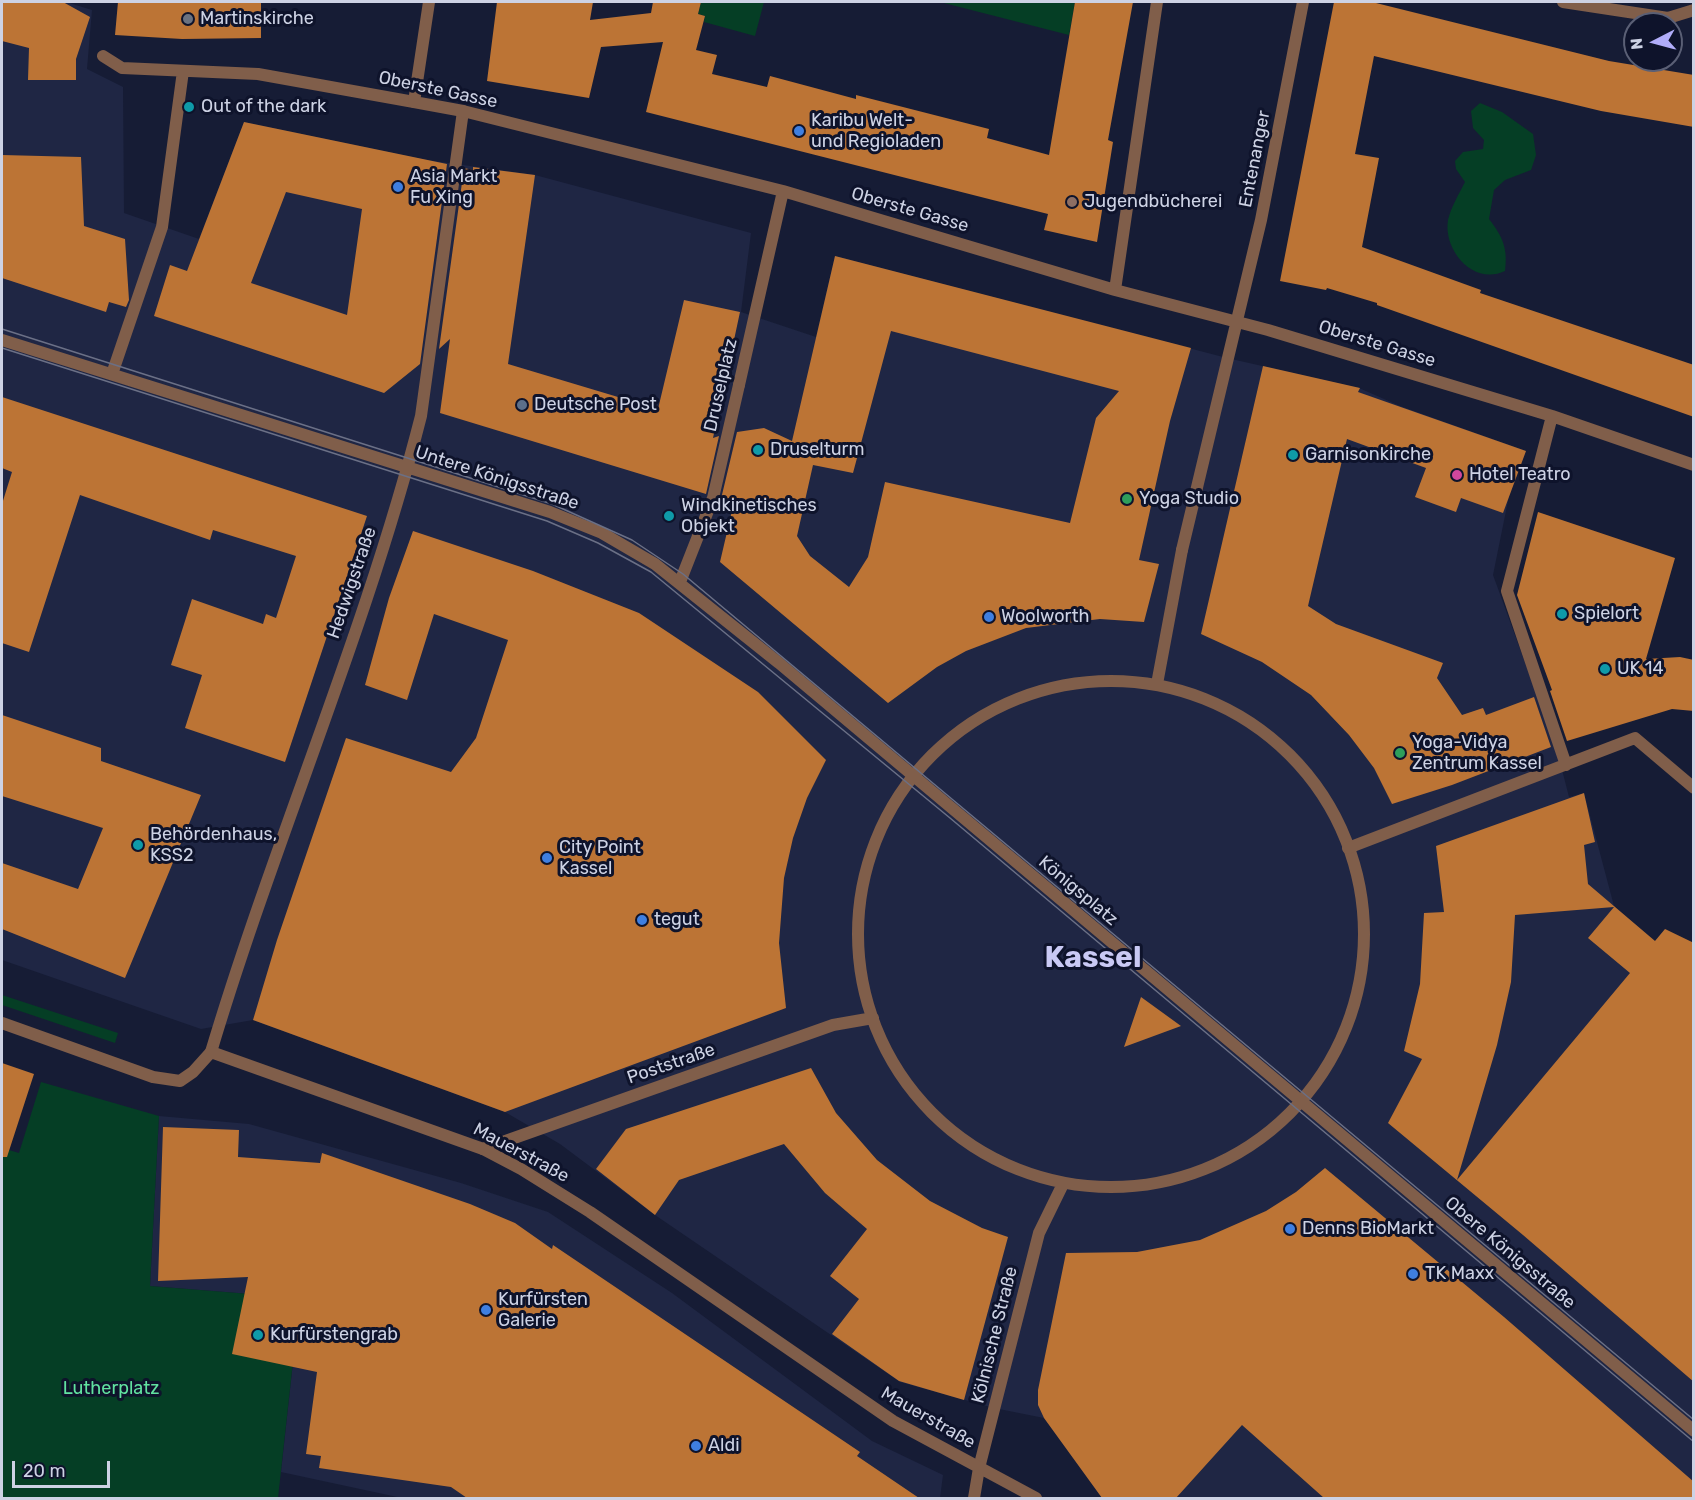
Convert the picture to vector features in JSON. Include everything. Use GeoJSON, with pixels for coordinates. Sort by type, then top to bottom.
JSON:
{"type":"FeatureCollection","features":[{"type":"Feature","properties":{"kind":"street"},"geometry":{"type":"LineString","coordinates":[[414,102],[429,2]]}},
{"type":"Feature","properties":{"kind":"street"},"geometry":{"type":"LineString","coordinates":[[1115,290],[1157,2]]}},
{"type":"Feature","properties":{"kind":"street","name":"Entenanger"},"geometry":{"type":"LineString","coordinates":[[1157,684],[1182,550],[1261,220],[1303,2]]}},
{"type":"Feature","properties":{"kind":"street"},"geometry":{"type":"LineString","coordinates":[[1563,2],[1668,18],[1694,10]]}},
{"type":"Feature","properties":{"kind":"street","name":"Oberste Gasse"},"geometry":{"type":"LineString","coordinates":[[103,56],[122,68],[258,74],[463,111],[783,191],[1552,416],[1694,465]]}},
{"type":"Feature","properties":{"kind":"street"},"geometry":{"type":"LineString","coordinates":[[112,374],[162,227],[183,71]]}},
{"type":"Feature","properties":{"kind":"street","name":"Hedwigstraße"},"geometry":{"type":"LineString","coordinates":[[211,1052],[300,786],[393,522],[421,416],[463,111]]}},
{"type":"Feature","properties":{"kind":"street","name":"Druselplatz"},"geometry":{"type":"LineString","coordinates":[[680,582],[713,498],[783,191]]}},
{"type":"Feature","properties":{"kind":"street","name":"Untere Königsstraße"},"geometry":{"type":"LineString","coordinates":[[2,340],[575,521],[628,547],[680,582],[913,777]]}},
{"type":"Feature","properties":{"kind":"street"},"geometry":{"type":"LineString","coordinates":[[1552,416],[1507,591],[1566,765]]}},
{"type":"Feature","properties":{"kind":"street"},"geometry":{"type":"LineString","coordinates":[[1099,680],[1157,684],[1227,706],[1269,735],[1306,776],[1335,816],[1348,848],[1363,906],[1362,970],[1349,1021],[1333,1064],[1304,1102],[1269,1132],[1227,1160],[1184,1178],[1137,1188],[1063,1184],[1012,1168],[959,1136],[927,1108],[895,1066],[873,1018],[861,972],[858,925],[865,878],[879,833],[913,777],[940,747],[964,727],[995,708],[1029,694],[1063,684],[1099,680]]}},
{"type":"Feature","properties":{"kind":"street"},"geometry":{"type":"LineString","coordinates":[[1348,848],[1635,738],[1694,788]]}},
{"type":"Feature","properties":{"kind":"street","name":"Königsplatz"},"geometry":{"type":"LineString","coordinates":[[913,777],[1304,1102]]}},
{"type":"Feature","properties":{"kind":"street","name":"Poststraße"},"geometry":{"type":"LineString","coordinates":[[483,1149],[833,1025],[873,1018]]}},
{"type":"Feature","properties":{"kind":"street"},"geometry":{"type":"LineString","coordinates":[[2,1023],[153,1077],[180,1081],[193,1072],[211,1052]]}},
{"type":"Feature","properties":{"kind":"street","name":"Mauerstraße"},"geometry":{"type":"LineString","coordinates":[[211,1052],[483,1149],[590,1212],[893,1421],[1036,1498]]}},
{"type":"Feature","properties":{"kind":"street","name":"Obere Königsstraße"},"geometry":{"type":"LineString","coordinates":[[1304,1102],[1694,1431]]}},
{"type":"Feature","properties":{"kind":"street","name":"Kölnische Straße"},"geometry":{"type":"LineString","coordinates":[[974,1498],[979,1468],[1039,1233],[1063,1184]]}},
{"type":"Feature","properties":{"kind":"shaded area"},"geometry":{"type":"Polygon","coordinates":[[[2,2],[66,2],[92,10],[87,69],[123,87],[124,213],[199,239],[244,122],[427,160],[535,175],[751,233],[741,312],[816,337],[835,256],[1227,358],[1359,388],[1400,406],[1526,451],[1509,496],[1493,575],[1557,750],[1569,797],[1584,793],[1614,906],[1655,941],[1665,929],[1693,944],[1693,1498],[1102,1498],[1044,1418],[994,1408],[900,1382],[655,1215],[560,1144],[505,1112],[253,1020],[201,1029],[2,960],[2,2]]]}},
{"type":"Feature","properties":{"kind":"shaded area","name":"Kurfürsten Galerie"},"geometry":{"type":"Polygon","coordinates":[[[159,1116],[249,1124],[461,1183],[548,1212],[672,1293],[872,1441],[943,1475],[940,1498],[402,1498],[281,1472],[300,1298],[150,1286],[159,1116]]]}},
{"type":"Feature","properties":{"kind":"green space"},"geometry":{"type":"Polygon","coordinates":[[[701,2],[764,2],[755,36],[704,22],[705,16],[698,14],[701,2]]]}},
{"type":"Feature","properties":{"kind":"green space"},"geometry":{"type":"Polygon","coordinates":[[[940,2],[1075,2],[1069,35],[940,2]]]}},
{"type":"Feature","properties":{"kind":"green space"},"geometry":{"type":"Polygon","coordinates":[[[1480,103],[1502,112],[1533,134],[1536,155],[1531,170],[1505,180],[1494,190],[1489,219],[1503,244],[1506,263],[1505,271],[1493,274],[1482,274],[1463,262],[1450,243],[1448,231],[1449,215],[1465,182],[1456,169],[1455,161],[1463,152],[1483,149],[1484,140],[1473,128],[1471,111],[1480,103]]]}},
{"type":"Feature","properties":{"kind":"green space"},"geometry":{"type":"Polygon","coordinates":[[[2,995],[118,1033],[115,1043],[2,1005],[2,995]]]}},
{"type":"Feature","properties":{"kind":"green space","name":"Lutherplatz"},"geometry":{"type":"Polygon","coordinates":[[[41,1082],[159,1116],[150,1286],[300,1298],[278,1498],[2,1498],[2,1148],[19,1153],[41,1082]]]}},
{"type":"Feature","properties":{"kind":"building"},"geometry":{"type":"Polygon","coordinates":[[[2,2],[63,2],[90,17],[76,59],[76,80],[28,80],[29,48],[2,41],[2,2]]]}},
{"type":"Feature","properties":{"kind":"building","name":"Martinskirche"},"geometry":{"type":"Polygon","coordinates":[[[118,2],[261,2],[261,38],[182,39],[115,35],[118,2]]]}},
{"type":"Feature","properties":{"kind":"building"},"geometry":{"type":"Polygon","coordinates":[[[497,2],[593,2],[590,20],[651,13],[653,2],[701,2],[698,14],[705,16],[696,50],[717,55],[712,74],[767,87],[770,76],[856,99],[856,95],[989,129],[987,138],[1049,155],[1075,2],[1133,2],[1108,140],[1113,142],[1097,242],[1044,230],[1048,214],[646,112],[663,42],[601,47],[589,98],[487,81],[497,2]]]}},
{"type":"Feature","properties":{"kind":"building"},"geometry":{"type":"Polygon","coordinates":[[[1334,2],[1372,2],[1623,63],[1623,72],[1676,72],[1694,75],[1694,127],[1601,111],[1374,56],[1355,154],[1379,158],[1362,247],[1481,290],[1480,293],[1694,365],[1694,417],[1377,305],[1377,303],[1327,288],[1326,290],[1280,281],[1334,2]]]}},
{"type":"Feature","properties":{"kind":"building"},"geometry":{"type":"Polygon","coordinates":[[[244,122],[447,164],[420,364],[384,393],[154,316],[170,265],[187,271],[244,122]],[[286,192],[251,283],[347,315],[362,209],[286,192]]]}},
{"type":"Feature","properties":{"kind":"building"},"geometry":{"type":"Polygon","coordinates":[[[2,155],[81,157],[84,226],[125,239],[129,300],[126,307],[109,302],[106,312],[2,278],[2,155]]]}},
{"type":"Feature","properties":{"kind":"building"},"geometry":{"type":"Polygon","coordinates":[[[473,167],[535,175],[508,364],[658,409],[684,300],[740,312],[713,438],[719,436],[706,494],[440,413],[450,339],[439,349],[464,168],[473,170],[473,167]]]}},
{"type":"Feature","properties":{"kind":"building"},"geometry":{"type":"Polygon","coordinates":[[[835,256],[1191,348],[1170,421],[1139,560],[1159,564],[1144,622],[1100,619],[1026,628],[966,651],[937,667],[888,703],[720,562],[734,502],[721,499],[737,432],[764,428],[792,441],[835,256]],[[891,331],[853,473],[813,465],[797,536],[810,556],[849,587],[868,557],[885,482],[1070,523],[1096,418],[1119,391],[891,331]]]}},
{"type":"Feature","properties":{"kind":"building"},"geometry":{"type":"Polygon","coordinates":[[[1263,366],[1360,388],[1358,392],[1526,451],[1503,513],[1461,498],[1456,512],[1415,497],[1426,468],[1347,439],[1308,606],[1336,624],[1443,663],[1437,678],[1462,715],[1483,708],[1486,715],[1534,697],[1551,747],[1452,785],[1392,804],[1374,768],[1349,735],[1311,695],[1262,662],[1201,634],[1263,366]]]}},
{"type":"Feature","properties":{"kind":"building"},"geometry":{"type":"Polygon","coordinates":[[[2,397],[367,516],[285,762],[185,728],[202,675],[171,665],[192,599],[263,624],[266,614],[276,618],[296,556],[213,530],[210,540],[80,495],[29,652],[2,643],[2,504],[12,472],[2,468],[2,397]]]}},
{"type":"Feature","properties":{"kind":"building"},"geometry":{"type":"Polygon","coordinates":[[[1538,512],[1675,558],[1646,659],[1680,657],[1694,660],[1694,711],[1672,709],[1567,741],[1550,691],[1552,690],[1517,595],[1538,512]]]}},
{"type":"Feature","properties":{"kind":"building","name":"City Point Kassel"},"geometry":{"type":"Polygon","coordinates":[[[413,531],[533,571],[639,613],[758,692],[826,760],[807,798],[793,838],[784,878],[779,943],[786,1008],[505,1112],[253,1020],[277,940],[346,738],[451,772],[476,738],[508,640],[434,614],[407,700],[365,685],[389,598],[413,531]]]}},
{"type":"Feature","properties":{"kind":"building","name":"Behördenhaus, KSS2"},"geometry":{"type":"Polygon","coordinates":[[[2,715],[101,748],[101,761],[201,795],[125,978],[2,929],[2,863],[78,889],[103,828],[2,796],[2,715]]]}},
{"type":"Feature","properties":{"kind":"building"},"geometry":{"type":"Polygon","coordinates":[[[1584,793],[1595,842],[1584,845],[1588,884],[1655,941],[1665,929],[1694,943],[1694,1382],[1388,1123],[1422,1059],[1404,1051],[1420,984],[1424,913],[1444,912],[1436,846],[1584,793]],[[1614,907],[1515,915],[1511,982],[1497,1045],[1457,1180],[1630,973],[1588,938],[1614,907]]]}},
{"type":"Feature","properties":{"kind":"building"},"geometry":{"type":"Polygon","coordinates":[[[1141,997],[1181,1026],[1124,1047],[1141,997]]]}},
{"type":"Feature","properties":{"kind":"building"},"geometry":{"type":"Polygon","coordinates":[[[2,1063],[34,1074],[7,1157],[2,1157],[2,1063]]]}},
{"type":"Feature","properties":{"kind":"building"},"geometry":{"type":"Polygon","coordinates":[[[811,1068],[836,1113],[877,1160],[930,1201],[982,1228],[1008,1237],[964,1400],[899,1381],[832,1334],[859,1299],[830,1276],[867,1229],[825,1193],[784,1144],[679,1180],[655,1215],[596,1169],[626,1129],[811,1068]]]}},
{"type":"Feature","properties":{"kind":"building","name":"Kurfürsten Galerie"},"geometry":{"type":"Polygon","coordinates":[[[163,1127],[239,1130],[238,1157],[320,1163],[322,1153],[470,1204],[515,1223],[552,1249],[553,1245],[860,1452],[857,1456],[919,1498],[467,1498],[451,1487],[319,1468],[321,1456],[306,1454],[317,1372],[232,1354],[248,1277],[158,1281],[163,1127]]]}},
{"type":"Feature","properties":{"kind":"building"},"geometry":{"type":"Polygon","coordinates":[[[1325,1168],[1504,1317],[1694,1482],[1694,1498],[1324,1498],[1242,1425],[1176,1498],[1102,1498],[1044,1418],[1038,1405],[1038,1390],[1066,1253],[1137,1252],[1200,1240],[1266,1211],[1296,1192],[1325,1168]]]}},
{"type":"Feature","properties":{"kind":"tram line"},"geometry":{"type":"LineString","coordinates":[[2,329],[552,504],[632,540],[683,574],[1694,1420]]}},
{"type":"Feature","properties":{"kind":"tram line"},"geometry":{"type":"LineString","coordinates":[[2,348],[547,521],[598,543],[651,572],[950,818],[1694,1442]]}},
{"type":"Feature","properties":{"kind":"place","name":"Martinskirche"},"geometry":{"type":"Point","coordinates":[188,19]}},
{"type":"Feature","properties":{"kind":"place","name":"Out of the dark"},"geometry":{"type":"Point","coordinates":[189,107]}},
{"type":"Feature","properties":{"kind":"place","name":"Karibu Welt- und Regioladen"},"geometry":{"type":"Point","coordinates":[799,131]}},
{"type":"Feature","properties":{"kind":"place","name":"Asia Markt Fu Xing"},"geometry":{"type":"Point","coordinates":[398,187]}},
{"type":"Feature","properties":{"kind":"place","name":"Jugendbücherei"},"geometry":{"type":"Point","coordinates":[1072,202]}},
{"type":"Feature","properties":{"kind":"place","name":"Deutsche Post"},"geometry":{"type":"Point","coordinates":[522,405]}},
{"type":"Feature","properties":{"kind":"place","name":"Druselturm"},"geometry":{"type":"Point","coordinates":[758,450]}},
{"type":"Feature","properties":{"kind":"place","name":"Garnisonkirche"},"geometry":{"type":"Point","coordinates":[1293,455]}},
{"type":"Feature","properties":{"kind":"place","name":"Hotel Teatro"},"geometry":{"type":"Point","coordinates":[1457,475]}},
{"type":"Feature","properties":{"kind":"place","name":"Yoga Studio"},"geometry":{"type":"Point","coordinates":[1127,499]}},
{"type":"Feature","properties":{"kind":"place","name":"Windkinetisches Objekt"},"geometry":{"type":"Point","coordinates":[669,516]}},
{"type":"Feature","properties":{"kind":"place","name":"Spielort"},"geometry":{"type":"Point","coordinates":[1562,614]}},
{"type":"Feature","properties":{"kind":"place","name":"Woolworth"},"geometry":{"type":"Point","coordinates":[989,617]}},
{"type":"Feature","properties":{"kind":"place","name":"UK 14"},"geometry":{"type":"Point","coordinates":[1605,669]}},
{"type":"Feature","properties":{"kind":"place","name":"Yoga-Vidya Zentrum Kassel"},"geometry":{"type":"Point","coordinates":[1400,753]}},
{"type":"Feature","properties":{"kind":"place","name":"Behördenhaus, KSS2"},"geometry":{"type":"Point","coordinates":[138,845]}},
{"type":"Feature","properties":{"kind":"place","name":"City Point Kassel"},"geometry":{"type":"Point","coordinates":[547,858]}},
{"type":"Feature","properties":{"kind":"place","name":"tegut"},"geometry":{"type":"Point","coordinates":[642,920]}},
{"type":"Feature","properties":{"kind":"place","name":"Denns BioMarkt"},"geometry":{"type":"Point","coordinates":[1290,1229]}},
{"type":"Feature","properties":{"kind":"place","name":"TK Maxx"},"geometry":{"type":"Point","coordinates":[1413,1274]}},
{"type":"Feature","properties":{"kind":"place","name":"Kurfürsten Galerie"},"geometry":{"type":"Point","coordinates":[486,1310]}},
{"type":"Feature","properties":{"kind":"place","name":"Kurfürstengrab"},"geometry":{"type":"Point","coordinates":[258,1335]}},
{"type":"Feature","properties":{"kind":"place","name":"Aldi"},"geometry":{"type":"Point","coordinates":[696,1446]}},
{"type":"Feature","properties":{"kind":"district","name":"Kassel"},"geometry":{"type":"Point","coordinates":[1093,958]}}]}
